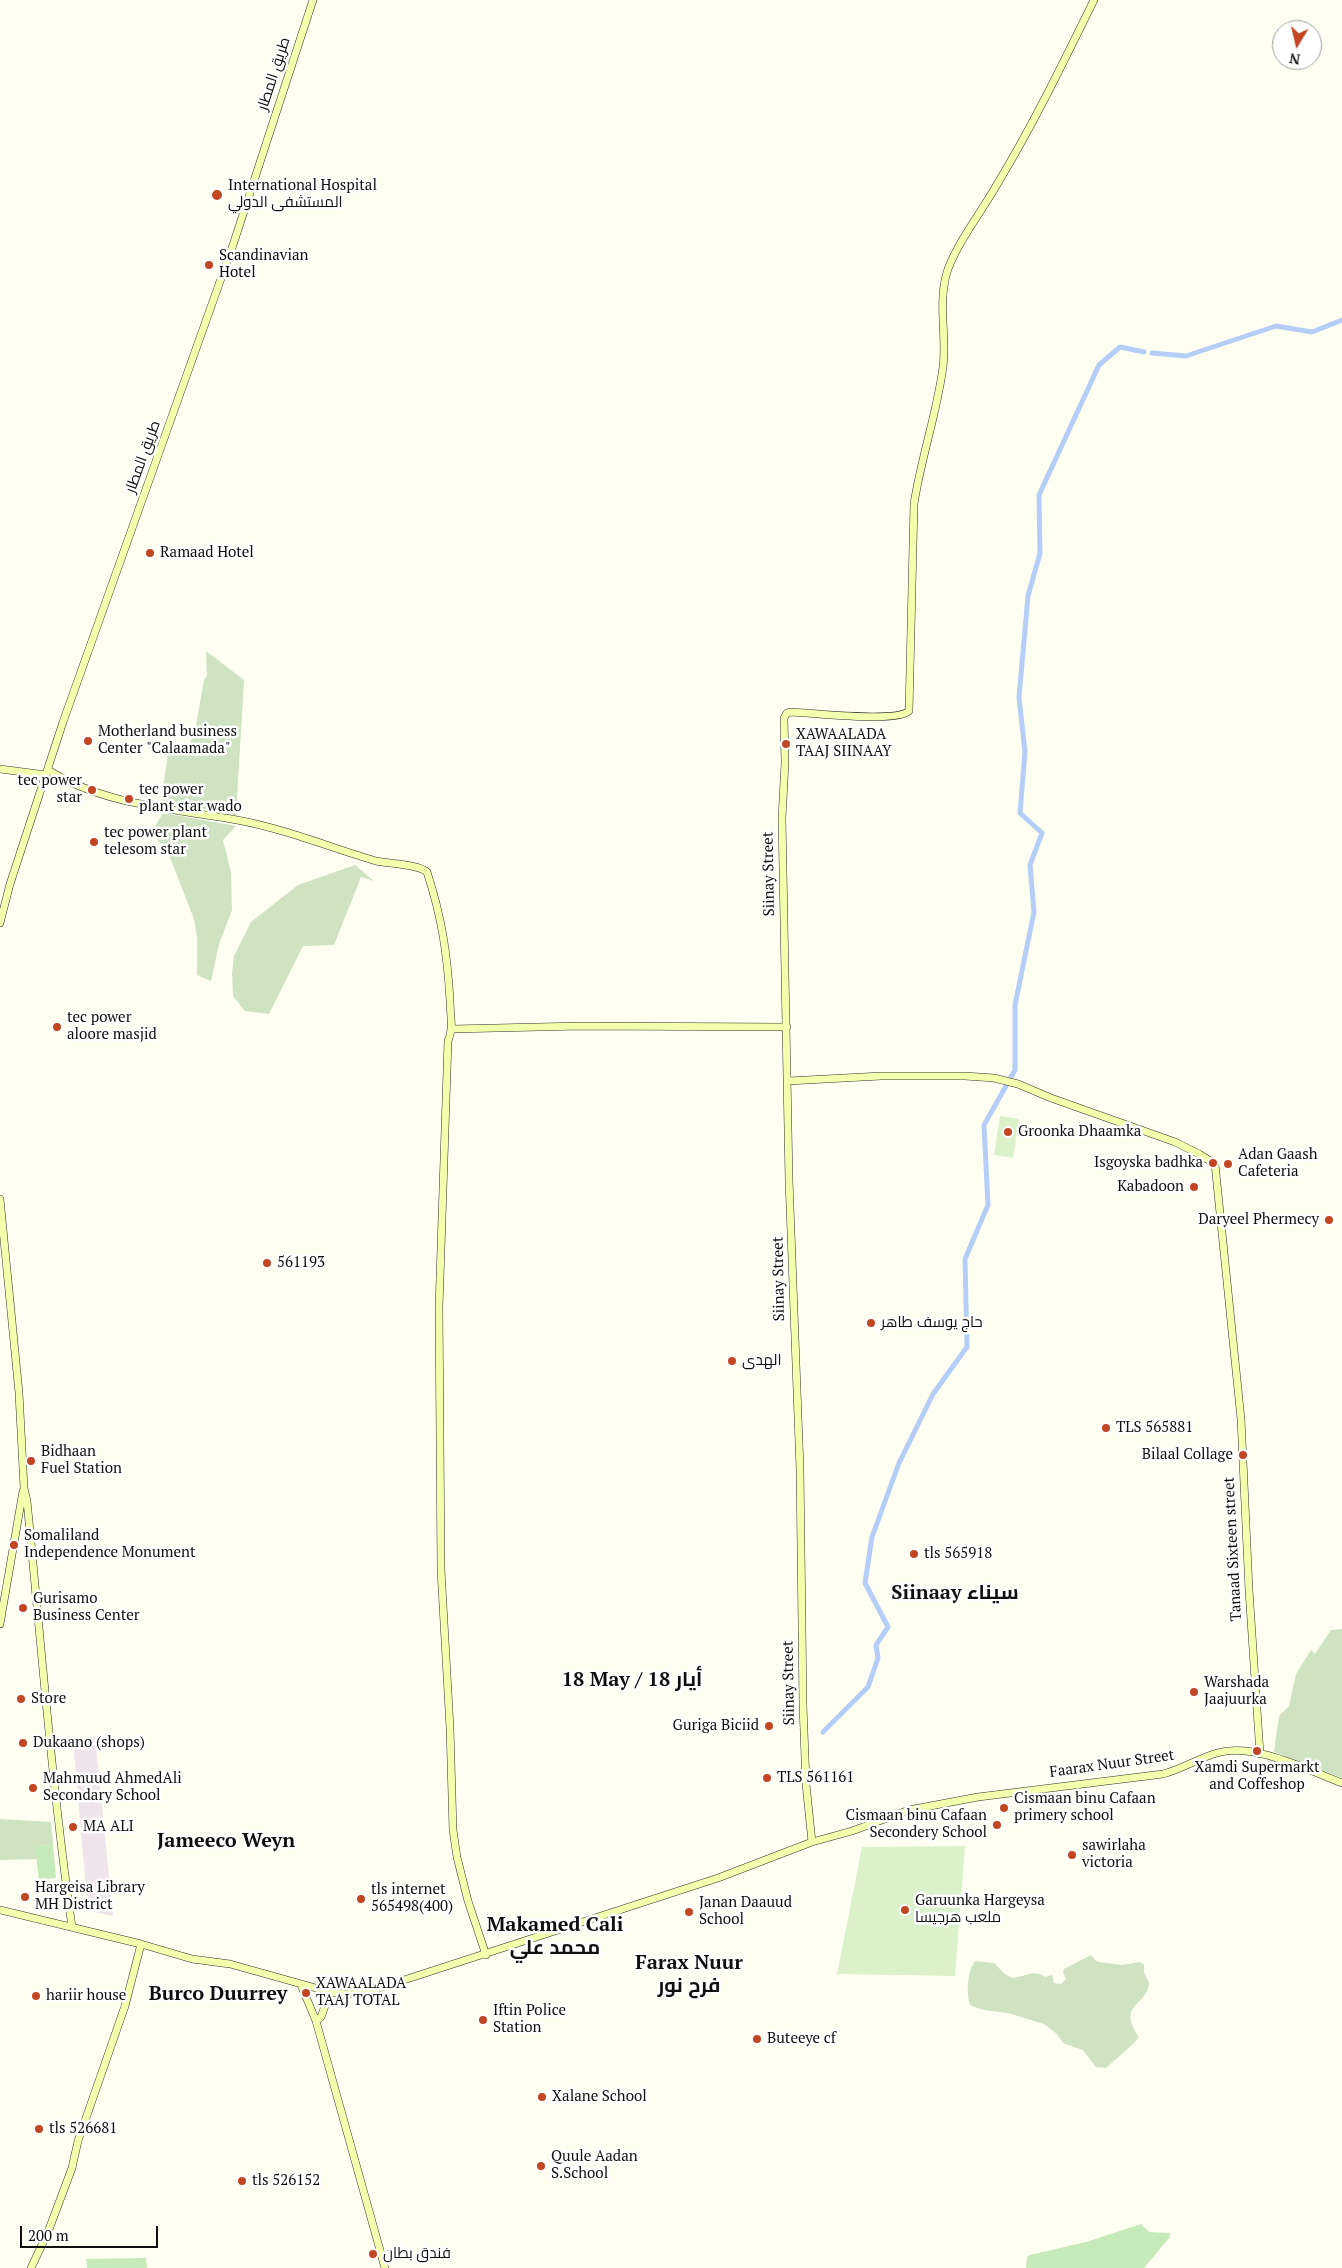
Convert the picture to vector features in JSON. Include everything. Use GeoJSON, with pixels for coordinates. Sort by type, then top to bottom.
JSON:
{"type":"FeatureCollection","features":[{"type":"Feature","properties":{"kind":"street","name":"طريق المطار"},"geometry":{"type":"LineString","coordinates":[[0,923],[10,884],[80,673],[233,245],[313,0]]}},
{"type":"Feature","properties":{"kind":"street","name":"Siinay Street"},"geometry":{"type":"LineString","coordinates":[[812,1842],[802,1705],[800,1470],[789,1180],[782,818],[785,715],[791,712],[857,716],[898,716],[909,711],[914,504],[921,463],[940,382],[944,346],[942,304],[948,270],[958,248],[1029,128],[1094,0]]}},
{"type":"Feature","properties":{"kind":"street"},"geometry":{"type":"LineString","coordinates":[[0,768],[47,773],[96,792],[139,804],[239,820],[381,862],[425,870],[443,930],[449,966],[453,1029],[448,1041],[439,1307],[441,1570],[450,1728],[453,1830],[466,1893],[486,1955]]}},
{"type":"Feature","properties":{"kind":"street"},"geometry":{"type":"LineString","coordinates":[[453,1029],[581,1026],[787,1027]]}},
{"type":"Feature","properties":{"kind":"street","name":"Tanaad Sixteen street"},"geometry":{"type":"LineString","coordinates":[[788,1081],[881,1076],[964,1076],[1013,1083],[1175,1142],[1215,1164],[1239,1394],[1260,1754]]}},
{"type":"Feature","properties":{"kind":"street"},"geometry":{"type":"LineString","coordinates":[[0,1200],[18,1393],[24,1488],[39,1615],[56,1814],[72,1927]]}},
{"type":"Feature","properties":{"kind":"street"},"geometry":{"type":"LineString","coordinates":[[0,1624],[24,1488]]}},
{"type":"Feature","properties":{"kind":"street","name":"Faarax Nuur Street"},"geometry":{"type":"LineString","coordinates":[[0,1910],[118,1940],[141,1944],[192,1959],[230,1964],[330,1992],[345,1994],[367,1992],[486,1955],[718,1878],[812,1842],[861,1828],[909,1810],[978,1796],[1164,1774],[1220,1752],[1260,1754],[1342,1783]]}},
{"type":"Feature","properties":{"kind":"street"},"geometry":{"type":"LineString","coordinates":[[32,2268],[72,2168],[78,2141],[125,2006],[141,1944]]}},
{"type":"Feature","properties":{"kind":"street"},"geometry":{"type":"LineString","coordinates":[[301,1985],[316,2021],[385,2268]]}},
{"type":"Feature","properties":{"kind":"street"},"geometry":{"type":"LineString","coordinates":[[316,2021],[321,2016],[330,1992]]}},
{"type":"Feature","properties":{"kind":"shaded area"},"geometry":{"type":"Polygon","coordinates":[[[95,1737],[113,1916],[88,1911],[73,1741],[95,1737]]]}},
{"type":"Feature","properties":{"kind":"green space"},"geometry":{"type":"Polygon","coordinates":[[[206,651],[244,680],[236,815],[161,801],[168,754],[190,744],[195,731],[204,680],[207,676],[206,651]]]}},
{"type":"Feature","properties":{"kind":"green space"},"geometry":{"type":"Polygon","coordinates":[[[163,813],[236,826],[223,840],[231,873],[232,910],[219,944],[211,981],[197,975],[197,937],[194,919],[167,850],[151,833],[163,813]]]}},
{"type":"Feature","properties":{"kind":"green space"},"geometry":{"type":"Polygon","coordinates":[[[355,865],[374,881],[361,877],[334,945],[303,946],[269,1014],[245,1011],[233,996],[232,973],[234,956],[251,922],[298,885],[355,865]]]}},
{"type":"Feature","properties":{"kind":"green space"},"geometry":{"type":"Polygon","coordinates":[[[1000,1116],[1019,1119],[1013,1158],[994,1155],[1000,1116]]]}},
{"type":"Feature","properties":{"kind":"green space"},"geometry":{"type":"Polygon","coordinates":[[[1342,1629],[1342,1778],[1274,1752],[1279,1716],[1289,1706],[1296,1674],[1311,1650],[1315,1654],[1331,1630],[1342,1629]]]}},
{"type":"Feature","properties":{"kind":"green space"},"geometry":{"type":"Polygon","coordinates":[[[0,1819],[51,1822],[53,1844],[35,1846],[37,1859],[0,1860],[0,1819]]]}},
{"type":"Feature","properties":{"kind":"green space"},"geometry":{"type":"Polygon","coordinates":[[[53,1844],[56,1878],[39,1880],[35,1846],[53,1844]]]}},
{"type":"Feature","properties":{"kind":"green space","name":"Garuunka Hargeysa ملعب هرجيسا"},"geometry":{"type":"Polygon","coordinates":[[[965,1846],[955,1976],[837,1974],[862,1847],[965,1846]]]}},
{"type":"Feature","properties":{"kind":"green space"},"geometry":{"type":"Polygon","coordinates":[[[1091,1955],[1099,1962],[1122,1965],[1140,1962],[1144,1965],[1144,1973],[1149,1983],[1147,1991],[1132,2011],[1133,2026],[1139,2037],[1106,2068],[1096,2067],[1083,2050],[1063,2043],[1057,2034],[1044,2024],[1008,2013],[983,2010],[970,2005],[968,1983],[970,1971],[975,1961],[994,1963],[1012,1978],[1036,1973],[1045,1977],[1052,1975],[1054,1983],[1061,1984],[1066,1979],[1063,1972],[1064,1969],[1091,1955]]]}},
{"type":"Feature","properties":{"kind":"green space"},"geometry":{"type":"Polygon","coordinates":[[[1141,2224],[1149,2232],[1170,2233],[1170,2237],[1144,2268],[1026,2268],[1027,2257],[1030,2255],[1086,2242],[1141,2224]]]}},
{"type":"Feature","properties":{"kind":"green space"},"geometry":{"type":"Polygon","coordinates":[[[146,2258],[147,2268],[87,2268],[86,2259],[146,2258]]]}},
{"type":"Feature","properties":{"kind":"waterway"},"geometry":{"type":"LineString","coordinates":[[1152,353],[1186,356],[1276,326],[1312,332],[1342,320]]}},
{"type":"Feature","properties":{"kind":"waterway"},"geometry":{"type":"LineString","coordinates":[[823,1732],[868,1687],[878,1658],[876,1645],[888,1627],[865,1583],[872,1537],[899,1463],[933,1394],[967,1347],[965,1259],[988,1205],[984,1125],[1015,1070],[1015,1005],[1034,912],[1030,865],[1042,833],[1020,813],[1025,752],[1019,697],[1028,596],[1040,553],[1039,495],[1099,365],[1120,347],[1144,352]]}},
{"type":"Feature","properties":{"kind":"place","name":"International Hospital المستشفى الدولي"},"geometry":{"type":"Point","coordinates":[217,195]}},
{"type":"Feature","properties":{"kind":"place","name":"Scandinavian Hotel"},"geometry":{"type":"Point","coordinates":[209,265]}},
{"type":"Feature","properties":{"kind":"place","name":"Ramaad Hotel"},"geometry":{"type":"Point","coordinates":[150,553]}},
{"type":"Feature","properties":{"kind":"place","name":"Motherland business Center \"Calaamada\""},"geometry":{"type":"Point","coordinates":[88,741]}},
{"type":"Feature","properties":{"kind":"place","name":"XAWAALADA TAAJ SIINAAY"},"geometry":{"type":"Point","coordinates":[786,744]}},
{"type":"Feature","properties":{"kind":"place","name":"tec power star"},"geometry":{"type":"Point","coordinates":[92,790]}},
{"type":"Feature","properties":{"kind":"place","name":"tec power plant star wado"},"geometry":{"type":"Point","coordinates":[129,799]}},
{"type":"Feature","properties":{"kind":"place","name":"tec power plant telesom star"},"geometry":{"type":"Point","coordinates":[94,842]}},
{"type":"Feature","properties":{"kind":"place","name":"tec power aloore masjid"},"geometry":{"type":"Point","coordinates":[57,1027]}},
{"type":"Feature","properties":{"kind":"place","name":"Groonka Dhaamka"},"geometry":{"type":"Point","coordinates":[1008,1132]}},
{"type":"Feature","properties":{"kind":"place","name":"Isgoyska badhka"},"geometry":{"type":"Point","coordinates":[1213,1163]}},
{"type":"Feature","properties":{"kind":"place","name":"Adan Gaash Cafeteria"},"geometry":{"type":"Point","coordinates":[1228,1164]}},
{"type":"Feature","properties":{"kind":"place","name":"Kabadoon"},"geometry":{"type":"Point","coordinates":[1194,1187]}},
{"type":"Feature","properties":{"kind":"place","name":"Daryeel Phermecy"},"geometry":{"type":"Point","coordinates":[1329,1220]}},
{"type":"Feature","properties":{"kind":"place","name":"561193"},"geometry":{"type":"Point","coordinates":[267,1263]}},
{"type":"Feature","properties":{"kind":"place","name":"حاج يوسف طاهر"},"geometry":{"type":"Point","coordinates":[871,1323]}},
{"type":"Feature","properties":{"kind":"place","name":"الهدى"},"geometry":{"type":"Point","coordinates":[732,1361]}},
{"type":"Feature","properties":{"kind":"place","name":"TLS 565881"},"geometry":{"type":"Point","coordinates":[1106,1428]}},
{"type":"Feature","properties":{"kind":"place","name":"Bilaal Collage"},"geometry":{"type":"Point","coordinates":[1243,1455]}},
{"type":"Feature","properties":{"kind":"place","name":"Bidhaan Fuel Station"},"geometry":{"type":"Point","coordinates":[31,1461]}},
{"type":"Feature","properties":{"kind":"place","name":"Somaliland Independence Monument"},"geometry":{"type":"Point","coordinates":[14,1545]}},
{"type":"Feature","properties":{"kind":"place","name":"tls 565918"},"geometry":{"type":"Point","coordinates":[914,1554]}},
{"type":"Feature","properties":{"kind":"place","name":"Gurisamo Business Center"},"geometry":{"type":"Point","coordinates":[23,1608]}},
{"type":"Feature","properties":{"kind":"place","name":"Warshada Jaajuurka"},"geometry":{"type":"Point","coordinates":[1194,1692]}},
{"type":"Feature","properties":{"kind":"place","name":"Store"},"geometry":{"type":"Point","coordinates":[21,1699]}},
{"type":"Feature","properties":{"kind":"place","name":"Guriga Biciid"},"geometry":{"type":"Point","coordinates":[769,1726]}},
{"type":"Feature","properties":{"kind":"place","name":"Dukaano (shops)"},"geometry":{"type":"Point","coordinates":[23,1743]}},
{"type":"Feature","properties":{"kind":"place","name":"Xamdi Supermarkt and Coffeshop"},"geometry":{"type":"Point","coordinates":[1257,1751]}},
{"type":"Feature","properties":{"kind":"place","name":"TLS 561161"},"geometry":{"type":"Point","coordinates":[767,1778]}},
{"type":"Feature","properties":{"kind":"place","name":"Mahmuud AhmedAli Secondary School"},"geometry":{"type":"Point","coordinates":[33,1788]}},
{"type":"Feature","properties":{"kind":"place","name":"Cismaan binu Cafaan primery school"},"geometry":{"type":"Point","coordinates":[1004,1808]}},
{"type":"Feature","properties":{"kind":"place","name":"Cismaan binu Cafaan Secondery School"},"geometry":{"type":"Point","coordinates":[997,1825]}},
{"type":"Feature","properties":{"kind":"place","name":"MA ALI"},"geometry":{"type":"Point","coordinates":[73,1827]}},
{"type":"Feature","properties":{"kind":"place","name":"sawirlaha victoria"},"geometry":{"type":"Point","coordinates":[1072,1855]}},
{"type":"Feature","properties":{"kind":"place","name":"Hargeisa Library MH District"},"geometry":{"type":"Point","coordinates":[25,1897]}},
{"type":"Feature","properties":{"kind":"place","name":"tls internet 565498(400)"},"geometry":{"type":"Point","coordinates":[361,1899]}},
{"type":"Feature","properties":{"kind":"place","name":"Garuunka Hargeysa ملعب هرجيسا"},"geometry":{"type":"Point","coordinates":[905,1910]}},
{"type":"Feature","properties":{"kind":"place","name":"Janan Daauud School"},"geometry":{"type":"Point","coordinates":[689,1912]}},
{"type":"Feature","properties":{"kind":"place","name":"XAWAALADA TAAJ TOTAL"},"geometry":{"type":"Point","coordinates":[306,1993]}},
{"type":"Feature","properties":{"kind":"place","name":"hariir house"},"geometry":{"type":"Point","coordinates":[36,1996]}},
{"type":"Feature","properties":{"kind":"place","name":"Iftin Police Station"},"geometry":{"type":"Point","coordinates":[483,2020]}},
{"type":"Feature","properties":{"kind":"place","name":"Buteeye cf"},"geometry":{"type":"Point","coordinates":[757,2039]}},
{"type":"Feature","properties":{"kind":"place","name":"Xalane School"},"geometry":{"type":"Point","coordinates":[542,2097]}},
{"type":"Feature","properties":{"kind":"place","name":"tls 526681"},"geometry":{"type":"Point","coordinates":[39,2129]}},
{"type":"Feature","properties":{"kind":"place","name":"Quule Aadan S.School"},"geometry":{"type":"Point","coordinates":[541,2166]}},
{"type":"Feature","properties":{"kind":"place","name":"tls 526152"},"geometry":{"type":"Point","coordinates":[242,2181]}},
{"type":"Feature","properties":{"kind":"place","name":"فندق بطان"},"geometry":{"type":"Point","coordinates":[373,2254]}},
{"type":"Feature","properties":{"kind":"district","name":"Siinaay سيناء"},"geometry":{"type":"Point","coordinates":[955,1593]}},
{"type":"Feature","properties":{"kind":"district","name":"18 May / 18 أيار"},"geometry":{"type":"Point","coordinates":[632,1680]}},
{"type":"Feature","properties":{"kind":"district","name":"Jameeco Weyn"},"geometry":{"type":"Point","coordinates":[226,1841]}},
{"type":"Feature","properties":{"kind":"district","name":"Makamed Cali محمد علي"},"geometry":{"type":"Point","coordinates":[555,1936]}},
{"type":"Feature","properties":{"kind":"district","name":"Farax Nuur فرح نور"},"geometry":{"type":"Point","coordinates":[689,1974]}},
{"type":"Feature","properties":{"kind":"district","name":"Burco Duurrey"},"geometry":{"type":"Point","coordinates":[218,1994]}}]}
